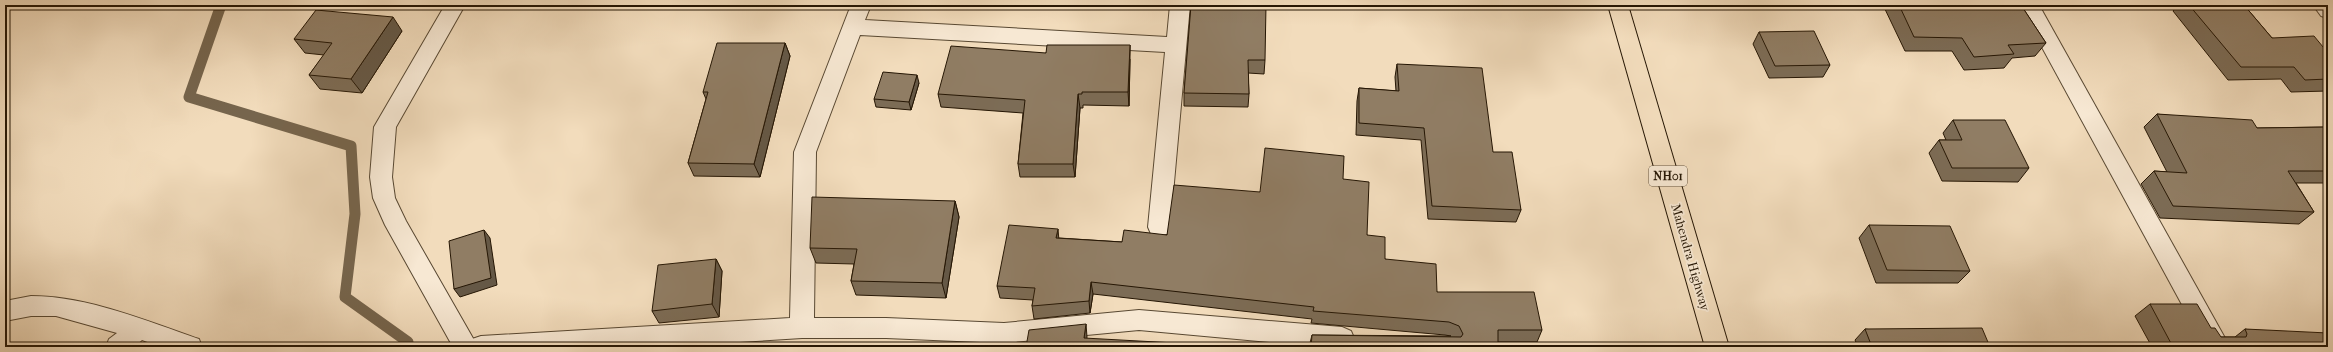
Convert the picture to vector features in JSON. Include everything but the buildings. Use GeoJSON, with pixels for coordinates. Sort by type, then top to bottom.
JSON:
{"type":"FeatureCollection","features":[{"type":"Feature","properties":{"kind":"highway","name":"Mahendra Highway"},"geometry":{"type":"LineString","coordinates":[[1618,5],[1717,347]]}},
{"type":"Feature","properties":{"kind":"street"},"geometry":{"type":"LineString","coordinates":[[455,5],[384,127],[381,177],[384,198],[396,225],[466,347]]}},
{"type":"Feature","properties":{"kind":"street"},"geometry":{"type":"LineString","coordinates":[[802,328],[805,152],[862,5]]}},
{"type":"Feature","properties":{"kind":"street"},"geometry":{"type":"LineString","coordinates":[[1158,228],[1180,5]]}},
{"type":"Feature","properties":{"kind":"street"},"geometry":{"type":"LineString","coordinates":[[2029,5],[2218,347]]}},
{"type":"Feature","properties":{"kind":"street"},"geometry":{"type":"LineString","coordinates":[[2323,5],[2328,12]]}},
{"type":"Feature","properties":{"kind":"street"},"geometry":{"type":"LineString","coordinates":[[853,28],[1176,45]]}},
{"type":"Feature","properties":{"kind":"street"},"geometry":{"type":"LineString","coordinates":[[5,311],[30,306],[56,306],[138,328],[190,347]]}},
{"type":"Feature","properties":{"kind":"street"},"geometry":{"type":"LineString","coordinates":[[481,347],[802,328],[886,328],[1004,333],[1139,320],[1365,340]]}},
{"type":"Feature","properties":{"kind":"street"},"geometry":{"type":"LineString","coordinates":[[118,347],[138,328]]}},
{"type":"Feature","properties":{"kind":"waterway"},"geometry":{"type":"LineString","coordinates":[[221,5],[189,97],[351,146],[355,214],[345,297],[408,342],[407,347]]}}]}
